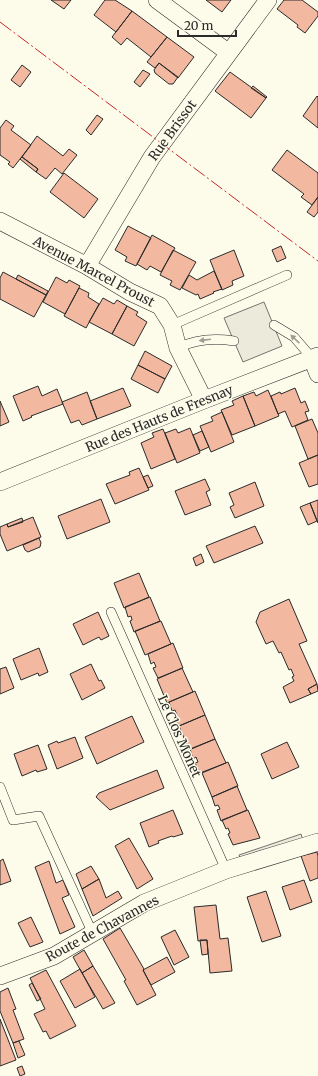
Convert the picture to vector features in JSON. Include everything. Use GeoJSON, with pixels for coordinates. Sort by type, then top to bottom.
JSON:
{"type":"FeatureCollection","features":[{"type":"Feature","properties":{"kind":"street"},"geometry":{"type":"LineString","coordinates":[[157,0],[229,53]]}},
{"type":"Feature","properties":{"kind":"street","name":"Rue Brissot"},"geometry":{"type":"LineString","coordinates":[[86,266],[152,157],[268,0]]}},
{"type":"Feature","properties":{"kind":"street","name":"Avenue Marcel Proust"},"geometry":{"type":"LineString","coordinates":[[0,220],[86,266],[130,292],[160,306],[172,325],[178,348],[204,400]]}},
{"type":"Feature","properties":{"kind":"street"},"geometry":{"type":"LineString","coordinates":[[315,357],[318,374]]}},
{"type":"Feature","properties":{"kind":"street","name":"Rue des Hauts de Fresnay"},"geometry":{"type":"LineString","coordinates":[[0,482],[315,357]]}},
{"type":"Feature","properties":{"kind":"street","name":"Route de Chavannes"},"geometry":{"type":"LineString","coordinates":[[0,976],[54,956],[144,903],[226,870],[318,842]]}},
{"type":"Feature","properties":{"kind":"lane"},"geometry":{"type":"LineString","coordinates":[[172,325],[287,275]]}},
{"type":"Feature","properties":{"kind":"lane"},"geometry":{"type":"LineString","coordinates":[[274,325],[294,337],[315,357]]}},
{"type":"Feature","properties":{"kind":"lane"},"geometry":{"type":"LineString","coordinates":[[178,348],[190,342],[217,339],[234,341]]}},
{"type":"Feature","properties":{"kind":"lane","name":"Le Clos Monet"},"geometry":{"type":"LineString","coordinates":[[112,612],[226,870]]}},
{"type":"Feature","properties":{"kind":"lane"},"geometry":{"type":"LineString","coordinates":[[0,787],[13,820],[39,816],[93,934]]}},
{"type":"Feature","properties":{"kind":"shaded area"},"geometry":{"type":"Polygon","coordinates":[[[264,302],[282,346],[243,362],[224,318],[264,302]]]}},
{"type":"Feature","properties":{"kind":"shaded area"},"geometry":{"type":"Polygon","coordinates":[[[301,834],[303,840],[241,861],[239,855],[301,834]]]}},
{"type":"Feature","properties":{"kind":"building"},"geometry":{"type":"Polygon","coordinates":[[[51,0],[71,0],[64,9],[51,0]]]}},
{"type":"Feature","properties":{"kind":"building"},"geometry":{"type":"Polygon","coordinates":[[[105,0],[115,0],[132,11],[116,32],[94,15],[105,0]]]}},
{"type":"Feature","properties":{"kind":"building"},"geometry":{"type":"Polygon","coordinates":[[[206,0],[231,0],[222,12],[206,0]]]}},
{"type":"Feature","properties":{"kind":"building"},"geometry":{"type":"Polygon","coordinates":[[[284,0],[302,0],[318,12],[318,16],[305,33],[297,27],[298,25],[277,9],[284,0]]]}},
{"type":"Feature","properties":{"kind":"building"},"geometry":{"type":"Polygon","coordinates":[[[132,11],[167,37],[151,57],[127,38],[121,45],[112,37],[132,11]]]}},
{"type":"Feature","properties":{"kind":"building"},"geometry":{"type":"Polygon","coordinates":[[[167,37],[194,57],[178,78],[159,63],[155,68],[147,62],[167,37]]]}},
{"type":"Feature","properties":{"kind":"building"},"geometry":{"type":"Polygon","coordinates":[[[159,63],[178,77],[173,84],[169,84],[155,73],[154,70],[159,63]]]}},
{"type":"Feature","properties":{"kind":"building"},"geometry":{"type":"Polygon","coordinates":[[[22,65],[31,72],[20,87],[11,80],[22,65]]]}},
{"type":"Feature","properties":{"kind":"building"},"geometry":{"type":"Polygon","coordinates":[[[143,70],[150,74],[140,87],[134,82],[143,70]]]}},
{"type":"Feature","properties":{"kind":"building"},"geometry":{"type":"Polygon","coordinates":[[[230,72],[266,98],[251,118],[215,91],[230,72]]]}},
{"type":"Feature","properties":{"kind":"building"},"geometry":{"type":"Polygon","coordinates":[[[253,86],[267,97],[266,98],[251,88],[253,86]]]}},
{"type":"Feature","properties":{"kind":"building"},"geometry":{"type":"Polygon","coordinates":[[[317,96],[318,97],[318,128],[303,116],[317,96]]]}},
{"type":"Feature","properties":{"kind":"building"},"geometry":{"type":"Polygon","coordinates":[[[97,115],[103,119],[91,135],[86,130],[97,115]]]}},
{"type":"Feature","properties":{"kind":"building"},"geometry":{"type":"Polygon","coordinates":[[[6,120],[14,126],[11,130],[31,145],[13,168],[8,164],[10,162],[0,155],[0,128],[6,120]]]}},
{"type":"Feature","properties":{"kind":"building"},"geometry":{"type":"Polygon","coordinates":[[[37,136],[63,156],[69,149],[77,155],[62,174],[55,168],[46,179],[36,172],[38,169],[22,157],[37,136]]]}},
{"type":"Feature","properties":{"kind":"building"},"geometry":{"type":"Polygon","coordinates":[[[287,150],[318,173],[318,197],[312,205],[301,197],[304,194],[272,170],[287,150]]]}},
{"type":"Feature","properties":{"kind":"building"},"geometry":{"type":"Polygon","coordinates":[[[22,157],[38,169],[36,172],[20,159],[22,157]]]}},
{"type":"Feature","properties":{"kind":"building"},"geometry":{"type":"Polygon","coordinates":[[[64,173],[98,199],[84,218],[50,192],[64,173]]]}},
{"type":"Feature","properties":{"kind":"building"},"geometry":{"type":"Polygon","coordinates":[[[318,197],[318,212],[314,217],[307,212],[318,197]]]}},
{"type":"Feature","properties":{"kind":"building"},"geometry":{"type":"Polygon","coordinates":[[[128,226],[151,238],[136,266],[125,261],[127,257],[115,250],[128,226]]]}},
{"type":"Feature","properties":{"kind":"building"},"geometry":{"type":"Polygon","coordinates":[[[152,235],[175,248],[161,272],[150,266],[147,270],[137,264],[152,235]]]}},
{"type":"Feature","properties":{"kind":"building"},"geometry":{"type":"Polygon","coordinates":[[[281,246],[286,258],[277,262],[272,250],[281,246]]]}},
{"type":"Feature","properties":{"kind":"building"},"geometry":{"type":"Polygon","coordinates":[[[173,250],[196,262],[180,290],[170,285],[172,281],[160,275],[173,250]]]}},
{"type":"Feature","properties":{"kind":"building"},"geometry":{"type":"Polygon","coordinates":[[[234,250],[244,276],[232,281],[233,285],[222,290],[210,260],[234,250]]]}},
{"type":"Feature","properties":{"kind":"building"},"geometry":{"type":"Polygon","coordinates":[[[214,271],[222,289],[200,299],[198,294],[196,295],[182,288],[189,275],[197,280],[214,271]]]}},
{"type":"Feature","properties":{"kind":"building"},"geometry":{"type":"Polygon","coordinates":[[[3,272],[46,295],[34,317],[0,299],[0,278],[3,272]]]}},
{"type":"Feature","properties":{"kind":"building"},"geometry":{"type":"Polygon","coordinates":[[[18,275],[48,291],[46,295],[16,279],[18,275]]]}},
{"type":"Feature","properties":{"kind":"building"},"geometry":{"type":"Polygon","coordinates":[[[56,277],[67,283],[69,280],[80,286],[65,314],[43,302],[56,277]]]}},
{"type":"Feature","properties":{"kind":"building"},"geometry":{"type":"Polygon","coordinates":[[[79,288],[89,293],[88,297],[99,304],[86,328],[64,316],[79,288]]]}},
{"type":"Feature","properties":{"kind":"building"},"geometry":{"type":"Polygon","coordinates":[[[103,298],[114,304],[117,300],[127,306],[112,334],[89,322],[103,298]]]}},
{"type":"Feature","properties":{"kind":"building"},"geometry":{"type":"Polygon","coordinates":[[[127,306],[138,312],[136,315],[147,322],[134,346],[112,334],[127,306]]]}},
{"type":"Feature","properties":{"kind":"building"},"geometry":{"type":"Polygon","coordinates":[[[145,351],[172,366],[165,379],[138,365],[145,351]]]}},
{"type":"Feature","properties":{"kind":"building"},"geometry":{"type":"Polygon","coordinates":[[[138,365],[165,379],[158,393],[131,379],[138,365]]]}},
{"type":"Feature","properties":{"kind":"building"},"geometry":{"type":"Polygon","coordinates":[[[38,386],[42,396],[57,389],[63,404],[31,416],[32,417],[23,421],[13,396],[38,386]]]}},
{"type":"Feature","properties":{"kind":"building"},"geometry":{"type":"Polygon","coordinates":[[[123,388],[131,406],[97,419],[90,401],[123,388]]]}},
{"type":"Feature","properties":{"kind":"building"},"geometry":{"type":"Polygon","coordinates":[[[295,388],[301,403],[305,401],[309,411],[305,412],[308,420],[292,427],[285,411],[278,414],[271,396],[280,392],[281,394],[295,388]]]}},
{"type":"Feature","properties":{"kind":"building"},"geometry":{"type":"Polygon","coordinates":[[[268,390],[279,416],[255,426],[243,396],[254,392],[256,396],[268,390]]]}},
{"type":"Feature","properties":{"kind":"building"},"geometry":{"type":"Polygon","coordinates":[[[87,392],[97,419],[82,425],[79,420],[71,423],[62,402],[87,392]]]}},
{"type":"Feature","properties":{"kind":"building"},"geometry":{"type":"Polygon","coordinates":[[[243,396],[255,426],[232,435],[221,410],[234,405],[232,401],[243,396]]]}},
{"type":"Feature","properties":{"kind":"building"},"geometry":{"type":"Polygon","coordinates":[[[0,401],[9,422],[0,426],[0,401]]]}},
{"type":"Feature","properties":{"kind":"building"},"geometry":{"type":"Polygon","coordinates":[[[222,412],[234,442],[211,452],[200,426],[213,421],[211,417],[222,412]]]}},
{"type":"Feature","properties":{"kind":"building"},"geometry":{"type":"Polygon","coordinates":[[[312,419],[318,433],[318,455],[308,459],[295,426],[312,419]]]}},
{"type":"Feature","properties":{"kind":"building"},"geometry":{"type":"Polygon","coordinates":[[[190,428],[200,453],[177,463],[165,433],[176,429],[178,433],[190,428]]]}},
{"type":"Feature","properties":{"kind":"building"},"geometry":{"type":"Polygon","coordinates":[[[163,429],[175,459],[151,469],[141,443],[154,437],[152,433],[163,429]]]}},
{"type":"Feature","properties":{"kind":"building"},"geometry":{"type":"Polygon","coordinates":[[[202,431],[209,447],[200,451],[193,435],[202,431]]]}},
{"type":"Feature","properties":{"kind":"building"},"geometry":{"type":"Polygon","coordinates":[[[318,455],[318,484],[309,487],[299,463],[318,455]]]}},
{"type":"Feature","properties":{"kind":"building"},"geometry":{"type":"Polygon","coordinates":[[[139,468],[149,490],[115,504],[106,484],[130,475],[129,472],[139,468]]]}},
{"type":"Feature","properties":{"kind":"building"},"geometry":{"type":"Polygon","coordinates":[[[148,475],[153,486],[148,488],[143,477],[148,475]]]}},
{"type":"Feature","properties":{"kind":"building"},"geometry":{"type":"Polygon","coordinates":[[[205,479],[210,490],[206,492],[211,505],[185,515],[175,491],[205,479]]]}},
{"type":"Feature","properties":{"kind":"building"},"geometry":{"type":"Polygon","coordinates":[[[255,482],[264,506],[235,518],[230,507],[234,505],[229,493],[255,482]]]}},
{"type":"Feature","properties":{"kind":"building"},"geometry":{"type":"Polygon","coordinates":[[[101,499],[110,522],[67,539],[58,516],[101,499]]]}},
{"type":"Feature","properties":{"kind":"building"},"geometry":{"type":"Polygon","coordinates":[[[318,500],[318,523],[310,503],[318,500]]]}},
{"type":"Feature","properties":{"kind":"building"},"geometry":{"type":"Polygon","coordinates":[[[310,503],[317,521],[308,525],[300,507],[310,503]]]}},
{"type":"Feature","properties":{"kind":"building"},"geometry":{"type":"Polygon","coordinates":[[[33,517],[41,537],[7,551],[0,534],[0,527],[7,524],[8,527],[33,517]]]}},
{"type":"Feature","properties":{"kind":"building"},"geometry":{"type":"Polygon","coordinates":[[[22,518],[23,522],[8,527],[7,524],[22,518]]]}},
{"type":"Feature","properties":{"kind":"building"},"geometry":{"type":"Polygon","coordinates":[[[255,526],[263,543],[214,563],[206,546],[255,526]]]}},
{"type":"Feature","properties":{"kind":"building"},"geometry":{"type":"Polygon","coordinates":[[[39,538],[41,543],[40,547],[28,552],[25,550],[23,545],[39,538]]]}},
{"type":"Feature","properties":{"kind":"building"},"geometry":{"type":"Polygon","coordinates":[[[201,554],[204,562],[196,566],[193,558],[201,554]]]}},
{"type":"Feature","properties":{"kind":"building"},"geometry":{"type":"Polygon","coordinates":[[[139,573],[149,597],[124,608],[114,583],[139,573]]]}},
{"type":"Feature","properties":{"kind":"building"},"geometry":{"type":"Polygon","coordinates":[[[150,597],[160,621],[134,632],[130,621],[132,620],[131,616],[128,617],[125,607],[150,597]]]}},
{"type":"Feature","properties":{"kind":"building"},"geometry":{"type":"Polygon","coordinates":[[[289,599],[307,641],[299,644],[317,684],[308,689],[311,694],[290,703],[283,687],[294,681],[292,677],[294,676],[291,669],[289,670],[281,652],[279,653],[273,641],[266,644],[256,622],[260,612],[289,599]]]}},
{"type":"Feature","properties":{"kind":"building"},"geometry":{"type":"Polygon","coordinates":[[[98,612],[109,636],[101,640],[99,637],[83,645],[73,624],[98,612]]]}},
{"type":"Feature","properties":{"kind":"building"},"geometry":{"type":"Polygon","coordinates":[[[161,621],[171,644],[145,655],[135,631],[161,621]]]}},
{"type":"Feature","properties":{"kind":"building"},"geometry":{"type":"Polygon","coordinates":[[[173,643],[183,668],[158,678],[153,668],[156,667],[154,662],[151,664],[148,654],[173,643]]]}},
{"type":"Feature","properties":{"kind":"building"},"geometry":{"type":"Polygon","coordinates":[[[39,648],[48,672],[39,676],[38,673],[21,680],[13,659],[39,648]]]}},
{"type":"Feature","properties":{"kind":"building"},"geometry":{"type":"Polygon","coordinates":[[[91,664],[99,681],[101,680],[105,688],[82,700],[70,674],[91,664]]]}},
{"type":"Feature","properties":{"kind":"building"},"geometry":{"type":"Polygon","coordinates":[[[6,667],[14,688],[0,694],[0,669],[6,667]]]}},
{"type":"Feature","properties":{"kind":"building"},"geometry":{"type":"Polygon","coordinates":[[[182,668],[193,692],[167,703],[157,679],[182,668]]]}},
{"type":"Feature","properties":{"kind":"building"},"geometry":{"type":"Polygon","coordinates":[[[317,684],[318,691],[311,694],[308,689],[317,684]]]}},
{"type":"Feature","properties":{"kind":"building"},"geometry":{"type":"Polygon","coordinates":[[[195,691],[205,715],[179,726],[174,716],[177,715],[175,710],[172,711],[169,702],[195,691]]]}},
{"type":"Feature","properties":{"kind":"building"},"geometry":{"type":"Polygon","coordinates":[[[205,715],[215,739],[189,750],[179,726],[205,715]]]}},
{"type":"Feature","properties":{"kind":"building"},"geometry":{"type":"Polygon","coordinates":[[[132,716],[144,742],[97,764],[85,737],[132,716]]]}},
{"type":"Feature","properties":{"kind":"building"},"geometry":{"type":"Polygon","coordinates":[[[75,737],[83,758],[57,769],[48,745],[57,741],[58,743],[75,737]]]}},
{"type":"Feature","properties":{"kind":"building"},"geometry":{"type":"Polygon","coordinates":[[[215,739],[226,763],[200,773],[195,763],[198,762],[196,757],[193,759],[190,749],[215,739]]]}},
{"type":"Feature","properties":{"kind":"building"},"geometry":{"type":"Polygon","coordinates":[[[287,742],[299,767],[272,779],[261,754],[287,742]]]}},
{"type":"Feature","properties":{"kind":"building"},"geometry":{"type":"Polygon","coordinates":[[[38,745],[47,769],[37,772],[36,770],[22,776],[14,754],[38,745]]]}},
{"type":"Feature","properties":{"kind":"building"},"geometry":{"type":"Polygon","coordinates":[[[228,762],[238,786],[212,797],[202,773],[228,762]]]}},
{"type":"Feature","properties":{"kind":"building"},"geometry":{"type":"Polygon","coordinates":[[[157,770],[164,788],[110,810],[96,797],[99,793],[157,770]]]}},
{"type":"Feature","properties":{"kind":"building"},"geometry":{"type":"Polygon","coordinates":[[[237,786],[247,810],[221,821],[217,810],[220,809],[218,805],[215,806],[212,797],[237,786]]]}},
{"type":"Feature","properties":{"kind":"building"},"geometry":{"type":"Polygon","coordinates":[[[173,810],[183,834],[158,841],[159,843],[149,847],[140,823],[173,810]]]}},
{"type":"Feature","properties":{"kind":"building"},"geometry":{"type":"Polygon","coordinates":[[[248,810],[260,838],[233,845],[228,834],[230,833],[228,828],[226,829],[222,820],[248,810]]]}},
{"type":"Feature","properties":{"kind":"building"},"geometry":{"type":"Polygon","coordinates":[[[129,838],[153,879],[137,889],[115,846],[129,838]]]}},
{"type":"Feature","properties":{"kind":"building"},"geometry":{"type":"Polygon","coordinates":[[[317,852],[318,878],[310,881],[301,856],[317,852]]]}},
{"type":"Feature","properties":{"kind":"building"},"geometry":{"type":"Polygon","coordinates":[[[3,859],[11,881],[0,885],[0,861],[3,859]]]}},
{"type":"Feature","properties":{"kind":"building"},"geometry":{"type":"Polygon","coordinates":[[[49,861],[56,883],[63,880],[69,895],[62,898],[75,927],[60,934],[35,867],[49,861]]]}},
{"type":"Feature","properties":{"kind":"building"},"geometry":{"type":"Polygon","coordinates":[[[91,866],[99,879],[82,889],[76,874],[91,866]]]}},
{"type":"Feature","properties":{"kind":"building"},"geometry":{"type":"Polygon","coordinates":[[[99,879],[106,898],[118,891],[122,898],[93,916],[82,889],[99,879]]]}},
{"type":"Feature","properties":{"kind":"building"},"geometry":{"type":"Polygon","coordinates":[[[304,880],[312,902],[290,910],[282,887],[304,880]]]}},
{"type":"Feature","properties":{"kind":"building"},"geometry":{"type":"Polygon","coordinates":[[[266,891],[281,936],[262,942],[247,897],[266,891]]]}},
{"type":"Feature","properties":{"kind":"building"},"geometry":{"type":"Polygon","coordinates":[[[216,905],[220,939],[228,938],[232,971],[210,973],[207,940],[198,941],[194,907],[216,905]]]}},
{"type":"Feature","properties":{"kind":"building"},"geometry":{"type":"Polygon","coordinates":[[[31,917],[43,942],[30,947],[18,923],[31,917]]]}},
{"type":"Feature","properties":{"kind":"building"},"geometry":{"type":"Polygon","coordinates":[[[120,928],[144,969],[143,970],[156,995],[137,1005],[124,981],[126,980],[103,939],[120,928]]]}},
{"type":"Feature","properties":{"kind":"building"},"geometry":{"type":"Polygon","coordinates":[[[175,930],[189,957],[174,965],[161,937],[175,930]]]}},
{"type":"Feature","properties":{"kind":"building"},"geometry":{"type":"Polygon","coordinates":[[[200,940],[207,940],[208,954],[202,955],[200,940]]]}},
{"type":"Feature","properties":{"kind":"building"},"geometry":{"type":"Polygon","coordinates":[[[84,950],[93,966],[82,973],[73,957],[84,950]]]}},
{"type":"Feature","properties":{"kind":"building"},"geometry":{"type":"Polygon","coordinates":[[[167,957],[175,972],[151,985],[143,970],[167,957]]]}},
{"type":"Feature","properties":{"kind":"building"},"geometry":{"type":"Polygon","coordinates":[[[93,966],[115,1003],[103,1009],[82,973],[93,966]]]}},
{"type":"Feature","properties":{"kind":"building"},"geometry":{"type":"Polygon","coordinates":[[[80,969],[95,997],[75,1008],[60,981],[80,969]]]}},
{"type":"Feature","properties":{"kind":"building"},"geometry":{"type":"Polygon","coordinates":[[[46,970],[76,1026],[50,1039],[46,1031],[43,1032],[34,1014],[45,1009],[30,978],[46,970]]]}},
{"type":"Feature","properties":{"kind":"building"},"geometry":{"type":"Polygon","coordinates":[[[32,983],[41,999],[37,1001],[29,985],[32,983]]]}},
{"type":"Feature","properties":{"kind":"building"},"geometry":{"type":"Polygon","coordinates":[[[8,988],[16,1009],[13,1010],[24,1039],[13,1043],[0,1011],[0,992],[8,988]]]}},
{"type":"Feature","properties":{"kind":"building"},"geometry":{"type":"Polygon","coordinates":[[[0,1019],[16,1060],[0,1066],[0,1019]]]}},
{"type":"Feature","properties":{"kind":"building"},"geometry":{"type":"Polygon","coordinates":[[[19,1041],[25,1055],[18,1058],[13,1043],[19,1041]]]}},
{"type":"Feature","properties":{"kind":"building"},"geometry":{"type":"Polygon","coordinates":[[[22,1066],[25,1074],[20,1076],[17,1068],[22,1066]]]}},
{"type":"Feature","properties":{"kind":"power"},"geometry":{"type":"LineString","coordinates":[[0,22],[318,261]]}}]}
